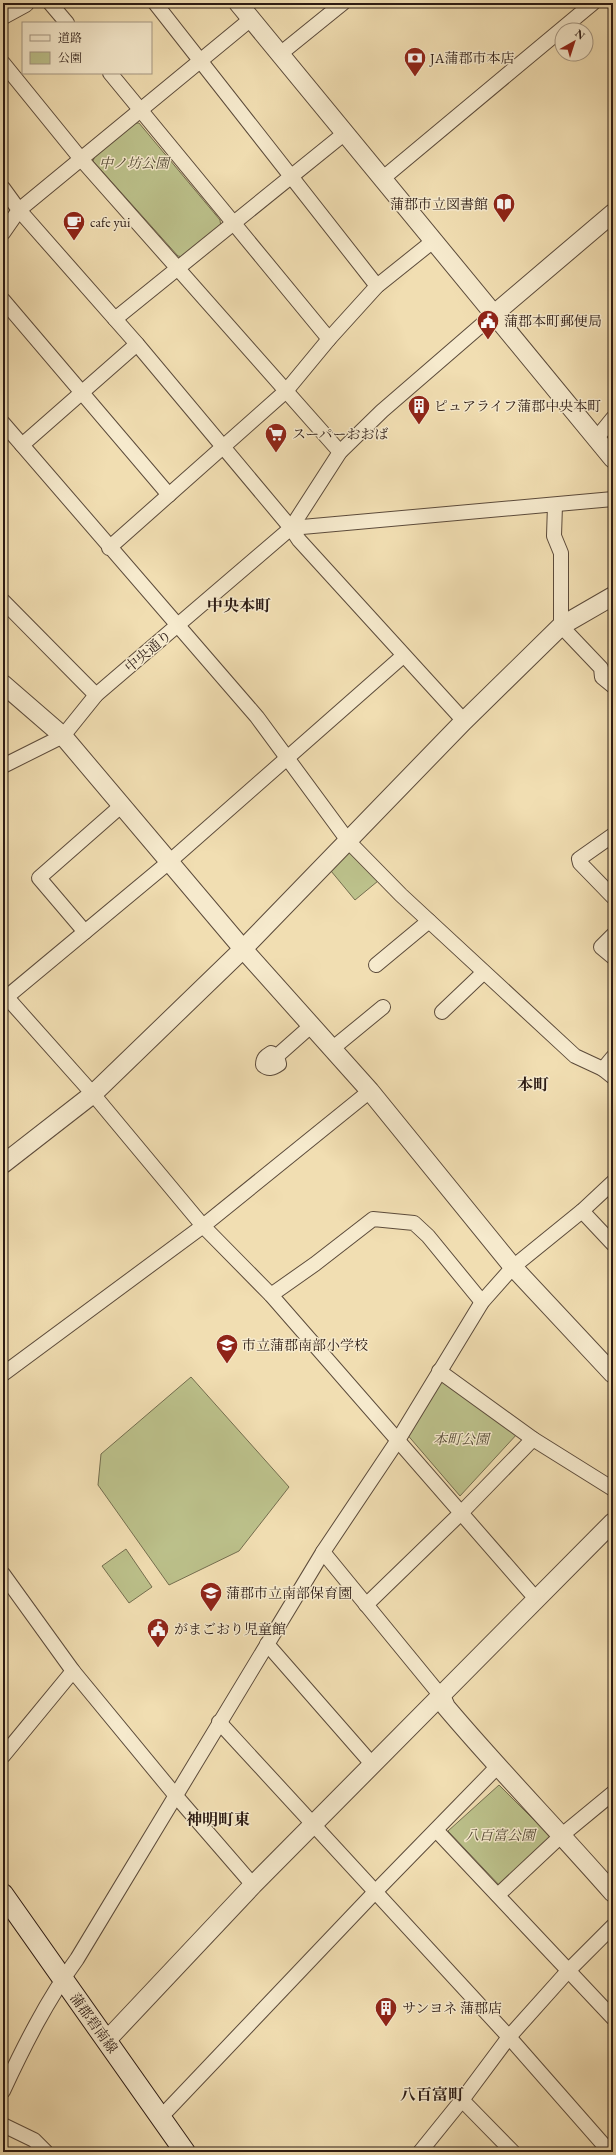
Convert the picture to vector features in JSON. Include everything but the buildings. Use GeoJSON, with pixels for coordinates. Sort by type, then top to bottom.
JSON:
{"type":"FeatureCollection","features":[{"type":"Feature","properties":{"kind":"main road","name":"蒲郡碧南線"},"geometry":{"type":"LineString","coordinates":[[3,1894],[185,2152]]}},
{"type":"Feature","properties":{"kind":"street"},"geometry":{"type":"LineString","coordinates":[[3,16],[25,3]]}},
{"type":"Feature","properties":{"kind":"street"},"geometry":{"type":"LineString","coordinates":[[50,3],[66,22]]}},
{"type":"Feature","properties":{"kind":"street"},"geometry":{"type":"LineString","coordinates":[[155,3],[201,59],[290,176],[377,286]]}},
{"type":"Feature","properties":{"kind":"street"},"geometry":{"type":"LineString","coordinates":[[238,3],[432,242],[613,460]]}},
{"type":"Feature","properties":{"kind":"street"},"geometry":{"type":"LineString","coordinates":[[280,54],[343,3]]}},
{"type":"Feature","properties":{"kind":"street"},"geometry":{"type":"LineString","coordinates":[[382,179],[592,3]]}},
{"type":"Feature","properties":{"kind":"street"},"geometry":{"type":"LineString","coordinates":[[3,233],[19,210],[251,19]]}},
{"type":"Feature","properties":{"kind":"street"},"geometry":{"type":"LineString","coordinates":[[3,63],[81,159],[340,452]]}},
{"type":"Feature","properties":{"kind":"street"},"geometry":{"type":"LineString","coordinates":[[111,74],[329,339]]}},
{"type":"Feature","properties":{"kind":"street"},"geometry":{"type":"LineString","coordinates":[[114,319],[235,223],[290,176],[345,134]]}},
{"type":"Feature","properties":{"kind":"street"},"geometry":{"type":"LineString","coordinates":[[3,188],[19,210],[137,344],[291,528],[299,540],[403,656],[464,721]]}},
{"type":"Feature","properties":{"kind":"street"},"geometry":{"type":"LineString","coordinates":[[493,315],[613,213]]}},
{"type":"Feature","properties":{"kind":"street"},"geometry":{"type":"LineString","coordinates":[[109,548],[224,448],[286,391],[329,339],[377,286],[432,242]]}},
{"type":"Feature","properties":{"kind":"street"},"geometry":{"type":"LineString","coordinates":[[3,300],[169,495]]}},
{"type":"Feature","properties":{"kind":"street","name":"中央通り"},"geometry":{"type":"LineString","coordinates":[[3,766],[62,736],[96,695],[291,528],[340,452],[382,411],[493,315]]}},
{"type":"Feature","properties":{"kind":"street"},"geometry":{"type":"LineString","coordinates":[[22,445],[137,344]]}},
{"type":"Feature","properties":{"kind":"street"},"geometry":{"type":"LineString","coordinates":[[596,439],[613,418]]}},
{"type":"Feature","properties":{"kind":"street"},"geometry":{"type":"LineString","coordinates":[[3,423],[109,548],[252,712],[349,842],[483,973],[505,990],[575,1056],[608,1073],[613,1057]]}},
{"type":"Feature","properties":{"kind":"street"},"geometry":{"type":"LineString","coordinates":[[291,528],[613,499]]}},
{"type":"Feature","properties":{"kind":"street"},"geometry":{"type":"LineString","coordinates":[[555,505],[553,529],[561,553],[560,626],[601,668],[602,677],[613,686]]}},
{"type":"Feature","properties":{"kind":"street"},"geometry":{"type":"LineString","coordinates":[[3,1164],[93,1094],[243,949],[349,842],[464,721],[560,626],[613,596]]}},
{"type":"Feature","properties":{"kind":"street"},"geometry":{"type":"LineString","coordinates":[[3,601],[96,695]]}},
{"type":"Feature","properties":{"kind":"street"},"geometry":{"type":"LineString","coordinates":[[403,656],[169,862],[4,997],[93,1094],[203,1226],[271,1295],[537,1600]]}},
{"type":"Feature","properties":{"kind":"street"},"geometry":{"type":"LineString","coordinates":[[3,684],[62,736],[243,949],[370,1091],[513,1267],[613,1374]]}},
{"type":"Feature","properties":{"kind":"street"},"geometry":{"type":"LineString","coordinates":[[85,932],[39,878],[121,806]]}},
{"type":"Feature","properties":{"kind":"street"},"geometry":{"type":"LineString","coordinates":[[613,835],[580,859],[580,863],[613,897]]}},
{"type":"Feature","properties":{"kind":"street"},"geometry":{"type":"LineString","coordinates":[[376,965],[429,921]]}},
{"type":"Feature","properties":{"kind":"street"},"geometry":{"type":"LineString","coordinates":[[613,935],[601,947],[613,957]]}},
{"type":"Feature","properties":{"kind":"street"},"geometry":{"type":"LineString","coordinates":[[442,1012],[483,973]]}},
{"type":"Feature","properties":{"kind":"street"},"geometry":{"type":"LineString","coordinates":[[333,1048],[383,1006]]}},
{"type":"Feature","properties":{"kind":"street"},"geometry":{"type":"LineString","coordinates":[[276,1056],[312,1025]]}},
{"type":"Feature","properties":{"kind":"street"},"geometry":{"type":"LineString","coordinates":[[3,1374],[203,1226],[370,1091]]}},
{"type":"Feature","properties":{"kind":"street"},"geometry":{"type":"LineString","coordinates":[[3,2091],[23,2048],[63,1979],[77,1959],[176,1796],[219,1722],[323,1552],[398,1440],[482,1302],[513,1267],[582,1211],[613,1182]]}},
{"type":"Feature","properties":{"kind":"street"},"geometry":{"type":"LineString","coordinates":[[582,1211],[613,1244]]}},
{"type":"Feature","properties":{"kind":"street"},"geometry":{"type":"LineString","coordinates":[[271,1295],[315,1264],[373,1219],[414,1224],[428,1236],[482,1302]]}},
{"type":"Feature","properties":{"kind":"street"},"geometry":{"type":"LineString","coordinates":[[439,1371],[533,1439],[613,1489]]}},
{"type":"Feature","properties":{"kind":"street"},"geometry":{"type":"LineString","coordinates":[[366,1605],[461,1513],[533,1439]]}},
{"type":"Feature","properties":{"kind":"street"},"geometry":{"type":"LineString","coordinates":[[107,2040],[253,1885],[613,1522]]}},
{"type":"Feature","properties":{"kind":"street"},"geometry":{"type":"LineString","coordinates":[[323,1552],[441,1696],[446,1708],[497,1767],[562,1834],[613,1893]]}},
{"type":"Feature","properties":{"kind":"street"},"geometry":{"type":"LineString","coordinates":[[3,1574],[73,1671],[176,1796],[253,1885]]}},
{"type":"Feature","properties":{"kind":"street"},"geometry":{"type":"LineString","coordinates":[[267,1644],[372,1764]]}},
{"type":"Feature","properties":{"kind":"street"},"geometry":{"type":"LineString","coordinates":[[3,1756],[73,1671]]}},
{"type":"Feature","properties":{"kind":"street"},"geometry":{"type":"LineString","coordinates":[[219,1722],[509,2038],[610,2152]]}},
{"type":"Feature","properties":{"kind":"street"},"geometry":{"type":"LineString","coordinates":[[160,2118],[374,1892],[497,1767]]}},
{"type":"Feature","properties":{"kind":"street"},"geometry":{"type":"LineString","coordinates":[[498,1895],[562,1834],[613,1793]]}},
{"type":"Feature","properties":{"kind":"street"},"geometry":{"type":"LineString","coordinates":[[436,1830],[613,2018]]}},
{"type":"Feature","properties":{"kind":"street"},"geometry":{"type":"LineString","coordinates":[[420,2152],[509,2038],[568,1971],[613,1926]]}},
{"type":"Feature","properties":{"kind":"street"},"geometry":{"type":"LineString","coordinates":[[462,2100],[512,2152]]}},
{"type":"Feature","properties":{"kind":"street"},"geometry":{"type":"LineString","coordinates":[[3,2125],[34,2140],[46,2152]]}},
{"type":"Feature","properties":{"kind":"green space","name":"中ノ坊公園"},"geometry":{"type":"Polygon","coordinates":[[[135,123],[139,123],[220,220],[221,227],[183,257],[178,256],[93,161],[95,156],[135,123]]]}},
{"type":"Feature","properties":{"kind":"green space"},"geometry":{"type":"Polygon","coordinates":[[[350,851],[378,881],[355,900],[331,871],[350,851]]]}},
{"type":"Feature","properties":{"kind":"green space","name":"本町公園"},"geometry":{"type":"Polygon","coordinates":[[[438,1376],[518,1433],[460,1496],[405,1432],[438,1376]]]}},
{"type":"Feature","properties":{"kind":"green space"},"geometry":{"type":"Polygon","coordinates":[[[191,1377],[289,1487],[239,1551],[169,1585],[98,1485],[101,1454],[191,1377]]]}},
{"type":"Feature","properties":{"kind":"green space"},"geometry":{"type":"Polygon","coordinates":[[[126,1549],[152,1587],[129,1603],[102,1566],[126,1549]]]}},
{"type":"Feature","properties":{"kind":"green space","name":"八百富公園"},"geometry":{"type":"Polygon","coordinates":[[[499,1785],[550,1836],[501,1887],[448,1831],[499,1785]]]}},
{"type":"Feature","properties":{"kind":"place","name":"JA蒲郡市本店"},"geometry":{"type":"Point","coordinates":[415,78]}},
{"type":"Feature","properties":{"kind":"place","name":"蒲郡市立図書館"},"geometry":{"type":"Point","coordinates":[504,224]}},
{"type":"Feature","properties":{"kind":"place","name":"cafe yui"},"geometry":{"type":"Point","coordinates":[74,242]}},
{"type":"Feature","properties":{"kind":"place","name":"蒲郡本町郵便局"},"geometry":{"type":"Point","coordinates":[488,340]}},
{"type":"Feature","properties":{"kind":"place","name":"ピュアライフ蒲郡中央本町"},"geometry":{"type":"Point","coordinates":[419,426]}},
{"type":"Feature","properties":{"kind":"place","name":"スーパーおおば"},"geometry":{"type":"Point","coordinates":[276,454]}},
{"type":"Feature","properties":{"kind":"place","name":"市立蒲郡南部小学校"},"geometry":{"type":"Point","coordinates":[227,1364]}},
{"type":"Feature","properties":{"kind":"place","name":"蒲郡市立南部保育園"},"geometry":{"type":"Point","coordinates":[211,1612]}},
{"type":"Feature","properties":{"kind":"place","name":"がまごおり児童館"},"geometry":{"type":"Point","coordinates":[158,1648]}},
{"type":"Feature","properties":{"kind":"place","name":"サンヨネ 蒲郡店"},"geometry":{"type":"Point","coordinates":[386,2028]}},
{"type":"Feature","properties":{"kind":"district","name":"中央本町"},"geometry":{"type":"Point","coordinates":[239,605]}},
{"type":"Feature","properties":{"kind":"district","name":"本町"},"geometry":{"type":"Point","coordinates":[533,1084]}},
{"type":"Feature","properties":{"kind":"district","name":"神明町東"},"geometry":{"type":"Point","coordinates":[218,1819]}},
{"type":"Feature","properties":{"kind":"district","name":"八百富町"},"geometry":{"type":"Point","coordinates":[432,2094]}}]}
